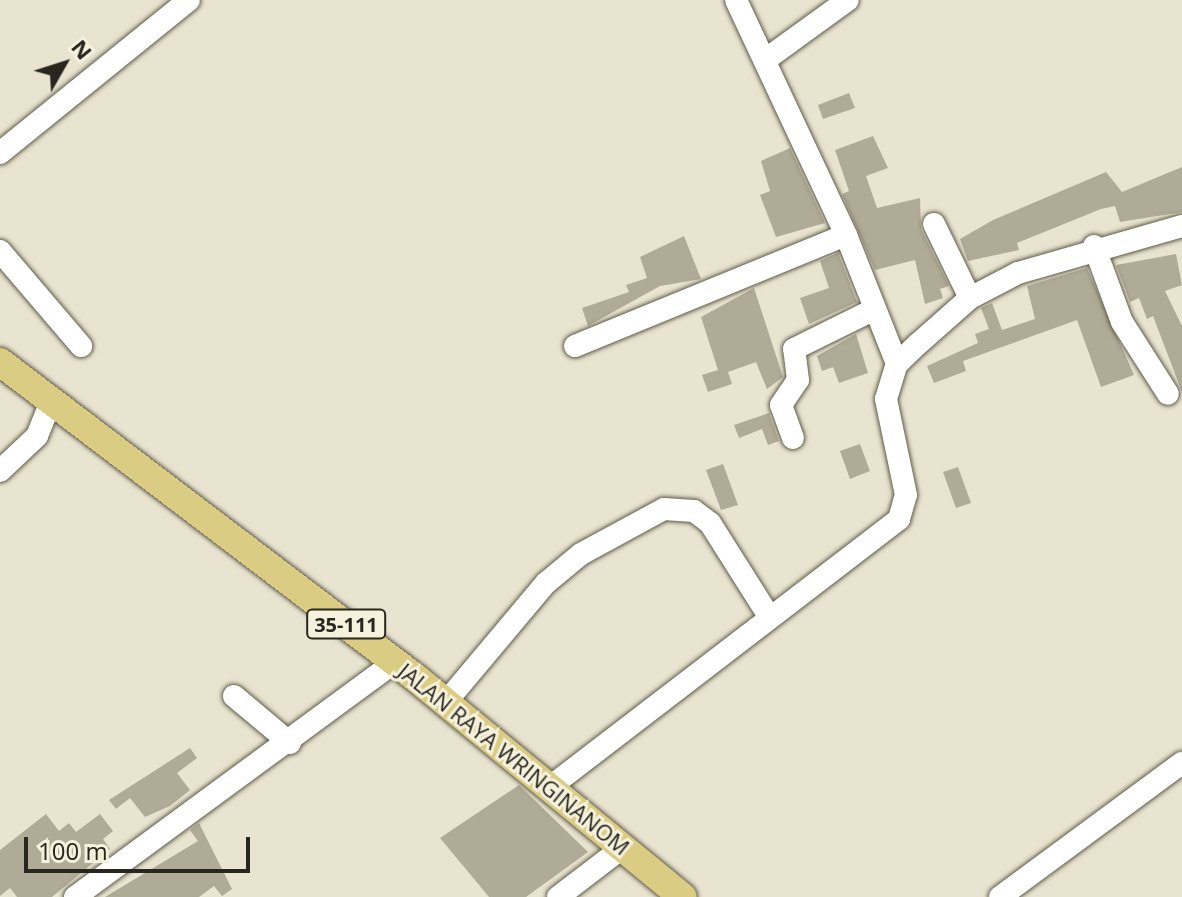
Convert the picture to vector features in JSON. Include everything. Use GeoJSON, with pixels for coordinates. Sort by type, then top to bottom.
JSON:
{"type":"FeatureCollection","features":[{"type":"Feature","properties":{"kind":"main road","name":"JALAN RAYA WRINGINANOM"},"geometry":{"type":"LineString","coordinates":[[0,362],[395,662],[683,897]]}},
{"type":"Feature","properties":{"kind":"street"},"geometry":{"type":"LineString","coordinates":[[0,153],[189,0]]}},
{"type":"Feature","properties":{"kind":"street"},"geometry":{"type":"LineString","coordinates":[[550,787],[899,519],[906,495],[886,420],[897,364],[846,235],[736,0]]}},
{"type":"Feature","properties":{"kind":"street"},"geometry":{"type":"LineString","coordinates":[[765,60],[848,0]]}},
{"type":"Feature","properties":{"kind":"street"},"geometry":{"type":"LineString","coordinates":[[934,224],[970,298]]}},
{"type":"Feature","properties":{"kind":"street"},"geometry":{"type":"LineString","coordinates":[[897,364],[970,298],[1094,246],[1182,226]]}},
{"type":"Feature","properties":{"kind":"street"},"geometry":{"type":"LineString","coordinates":[[575,346],[846,235]]}},
{"type":"Feature","properties":{"kind":"street"},"geometry":{"type":"LineString","coordinates":[[1094,246],[1122,322],[1168,394]]}},
{"type":"Feature","properties":{"kind":"street"},"geometry":{"type":"LineString","coordinates":[[0,251],[81,346]]}},
{"type":"Feature","properties":{"kind":"street"},"geometry":{"type":"LineString","coordinates":[[793,438],[781,405],[798,380],[794,349],[875,309]]}},
{"type":"Feature","properties":{"kind":"street"},"geometry":{"type":"LineString","coordinates":[[0,471],[37,436],[51,401]]}},
{"type":"Feature","properties":{"kind":"street"},"geometry":{"type":"LineString","coordinates":[[446,702],[546,583],[605,539],[664,509],[694,511],[710,523],[770,618]]}},
{"type":"Feature","properties":{"kind":"street"},"geometry":{"type":"LineString","coordinates":[[79,896],[290,743],[395,662]]}},
{"type":"Feature","properties":{"kind":"street"},"geometry":{"type":"LineString","coordinates":[[234,696],[290,743]]}},
{"type":"Feature","properties":{"kind":"street"},"geometry":{"type":"LineString","coordinates":[[1000,897],[1182,763]]}},
{"type":"Feature","properties":{"kind":"street"},"geometry":{"type":"LineString","coordinates":[[558,897],[622,848]]}},
{"type":"Feature","properties":{"kind":"building"},"geometry":{"type":"Polygon","coordinates":[[[849,93],[855,108],[823,119],[818,105],[849,93]]]}},
{"type":"Feature","properties":{"kind":"building"},"geometry":{"type":"Polygon","coordinates":[[[873,136],[888,168],[866,176],[877,208],[920,198],[921,229],[949,286],[940,289],[943,298],[925,304],[915,260],[875,270],[842,194],[849,191],[835,150],[873,136]]]}},
{"type":"Feature","properties":{"kind":"building"},"geometry":{"type":"Polygon","coordinates":[[[790,148],[825,223],[776,237],[760,195],[770,191],[761,161],[790,148]]]}},
{"type":"Feature","properties":{"kind":"building"},"geometry":{"type":"Polygon","coordinates":[[[1182,167],[1182,212],[1120,222],[1115,206],[1101,209],[1017,243],[1019,250],[968,261],[960,239],[993,220],[1106,172],[1122,192],[1182,167]]]}},
{"type":"Feature","properties":{"kind":"building"},"geometry":{"type":"Polygon","coordinates":[[[684,236],[701,279],[660,286],[588,326],[582,308],[629,292],[626,285],[647,278],[640,257],[684,236]]]}},
{"type":"Feature","properties":{"kind":"building"},"geometry":{"type":"Polygon","coordinates":[[[838,253],[857,302],[809,324],[800,298],[829,288],[820,261],[838,253]]]}},
{"type":"Feature","properties":{"kind":"building"},"geometry":{"type":"Polygon","coordinates":[[[1176,254],[1182,285],[1165,291],[1182,326],[1182,392],[1153,316],[1147,319],[1139,298],[1130,302],[1116,265],[1176,254]]]}},
{"type":"Feature","properties":{"kind":"building"},"geometry":{"type":"Polygon","coordinates":[[[1087,268],[1134,375],[1101,387],[1077,320],[963,361],[966,371],[934,383],[927,366],[978,343],[975,334],[989,329],[981,308],[992,303],[1002,330],[1035,319],[1027,286],[1087,268]]]}},
{"type":"Feature","properties":{"kind":"building"},"geometry":{"type":"Polygon","coordinates":[[[754,288],[783,377],[767,389],[756,362],[728,372],[732,384],[708,392],[702,375],[718,370],[701,317],[754,288]]]}},
{"type":"Feature","properties":{"kind":"building"},"geometry":{"type":"Polygon","coordinates":[[[856,334],[868,373],[839,383],[833,367],[822,371],[817,356],[856,334]]]}},
{"type":"Feature","properties":{"kind":"building"},"geometry":{"type":"Polygon","coordinates":[[[769,413],[779,441],[768,445],[762,429],[739,438],[734,425],[769,413]]]}},
{"type":"Feature","properties":{"kind":"building"},"geometry":{"type":"Polygon","coordinates":[[[860,444],[870,471],[850,479],[840,451],[860,444]]]}},
{"type":"Feature","properties":{"kind":"building"},"geometry":{"type":"Polygon","coordinates":[[[723,464],[738,505],[721,510],[706,470],[723,464]]]}},
{"type":"Feature","properties":{"kind":"building"},"geometry":{"type":"Polygon","coordinates":[[[958,467],[971,503],[956,508],[943,472],[958,467]]]}},
{"type":"Feature","properties":{"kind":"building"},"geometry":{"type":"Polygon","coordinates":[[[190,748],[197,758],[177,773],[190,790],[170,806],[145,817],[130,798],[116,809],[109,800],[190,748]]]}},
{"type":"Feature","properties":{"kind":"building"},"geometry":{"type":"Polygon","coordinates":[[[519,785],[588,852],[526,897],[489,897],[440,838],[519,785]]]}},
{"type":"Feature","properties":{"kind":"building"},"geometry":{"type":"Polygon","coordinates":[[[46,814],[59,831],[69,823],[76,832],[100,814],[113,831],[103,839],[110,849],[52,897],[17,897],[10,888],[0,896],[0,850],[46,814]]]}},
{"type":"Feature","properties":{"kind":"building"},"geometry":{"type":"Polygon","coordinates":[[[199,823],[232,889],[222,896],[214,886],[199,897],[105,897],[198,841],[190,830],[199,823]]]}}]}
